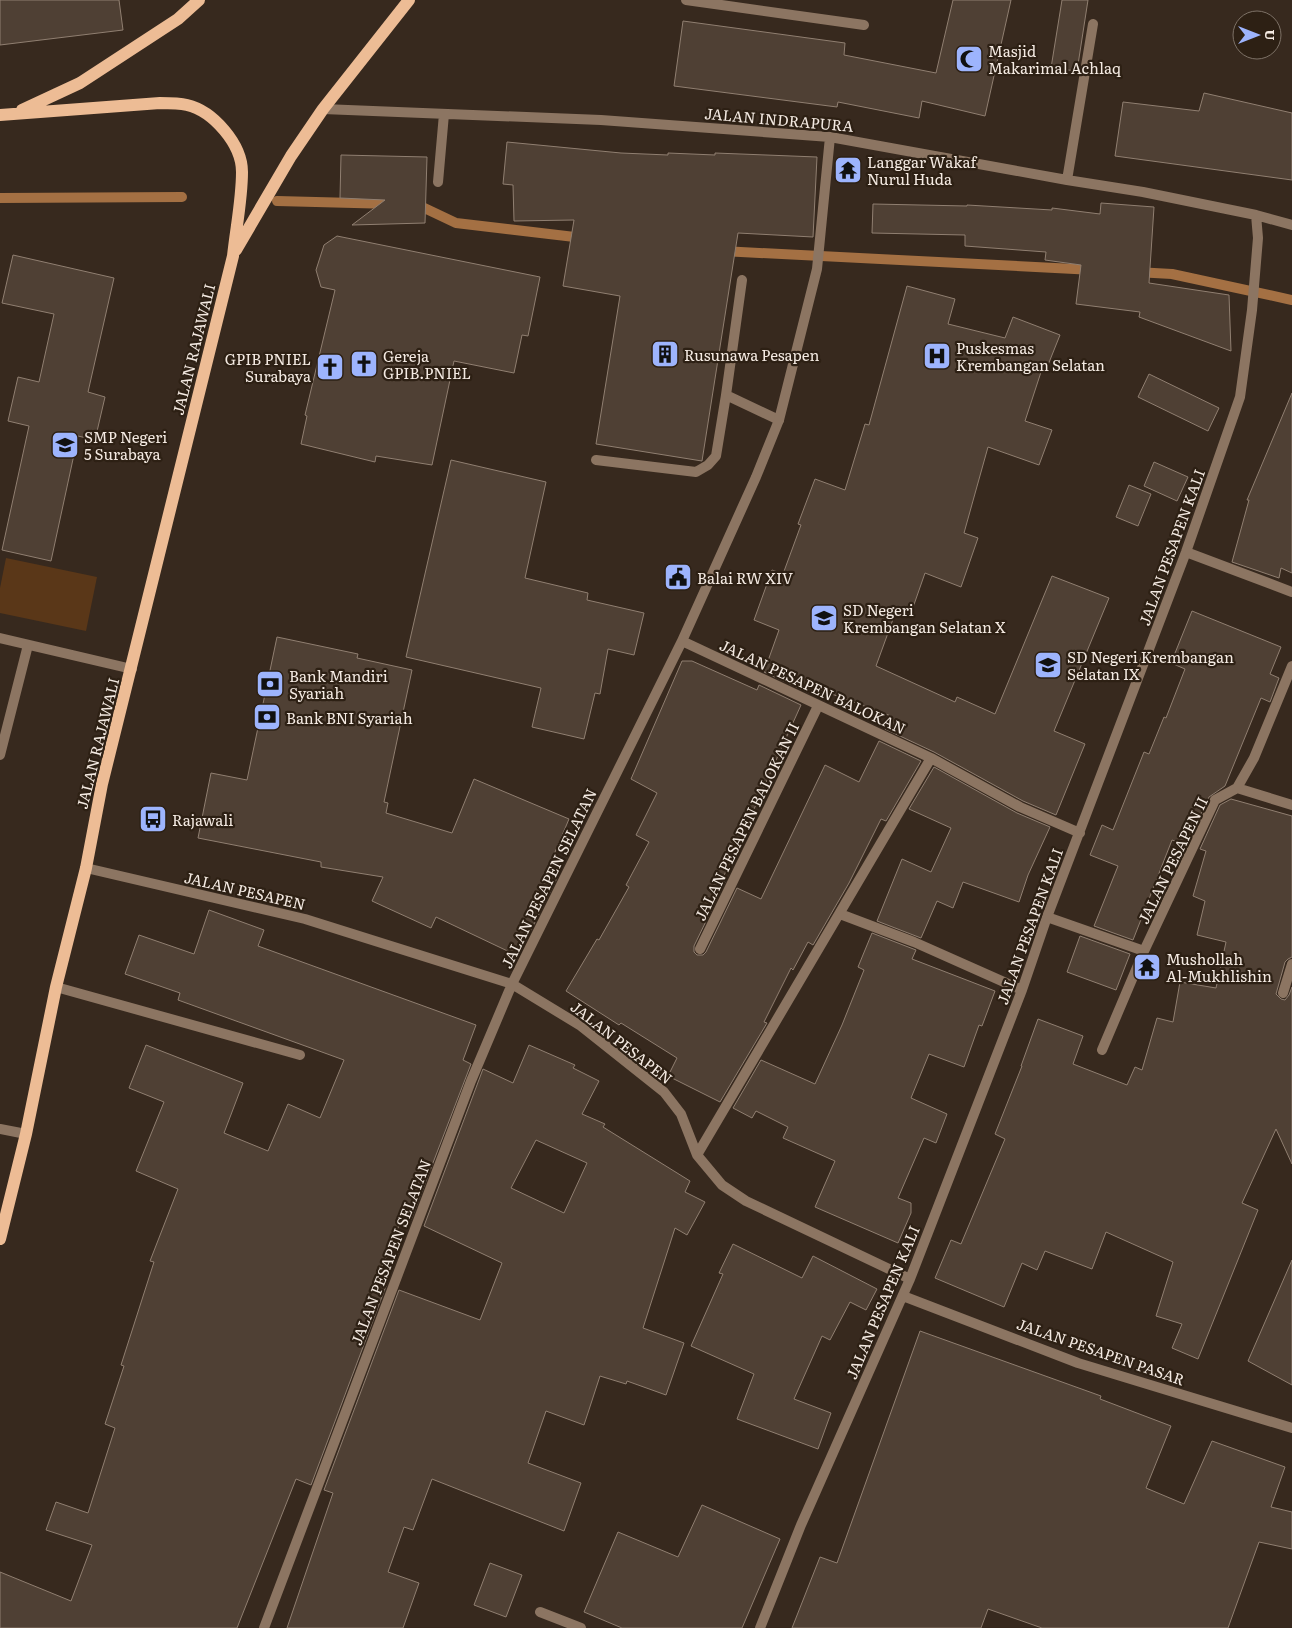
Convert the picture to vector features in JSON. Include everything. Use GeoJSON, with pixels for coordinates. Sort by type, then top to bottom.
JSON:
{"type":"FeatureCollection","features":[{"type":"Feature","properties":{"kind":"main road"},"geometry":{"type":"LineString","coordinates":[[0,115],[13,114],[80,83],[178,19],[199,0]]}},
{"type":"Feature","properties":{"kind":"main road","name":"JALAN RAJAWALI"},"geometry":{"type":"LineString","coordinates":[[233,256],[291,156],[323,109],[409,0]]}},
{"type":"Feature","properties":{"kind":"main road","name":"JALAN RAJAWALI"},"geometry":{"type":"LineString","coordinates":[[0,1239],[26,1134],[56,987],[86,868],[102,784],[233,256],[242,170],[239,154],[217,120],[203,110],[187,105],[160,103],[13,114]]}},
{"type":"Feature","properties":{"kind":"street"},"geometry":{"type":"LineString","coordinates":[[686,0],[864,26]]}},
{"type":"Feature","properties":{"kind":"street"},"geometry":{"type":"LineString","coordinates":[[1067,180],[1093,24]]}},
{"type":"Feature","properties":{"kind":"street","name":"JALAN INDRAPURA"},"geometry":{"type":"LineString","coordinates":[[323,109],[601,120],[830,137],[1143,192],[1256,215],[1292,225]]}},
{"type":"Feature","properties":{"kind":"street"},"geometry":{"type":"LineString","coordinates":[[438,182],[444,114]]}},
{"type":"Feature","properties":{"kind":"street","name":"JALAN PESAPEN SELATAN"},"geometry":{"type":"LineString","coordinates":[[264,1628],[471,1081],[512,984],[682,642],[756,477],[779,420],[817,269],[830,137]]}},
{"type":"Feature","properties":{"kind":"street","name":"JALAN PESAPEN KALI"},"geometry":{"type":"LineString","coordinates":[[760,1628],[801,1525],[910,1279],[1022,990],[1047,917],[1186,552],[1240,397],[1252,310],[1258,238],[1256,215]]}},
{"type":"Feature","properties":{"kind":"street"},"geometry":{"type":"LineString","coordinates":[[596,460],[696,472],[708,465],[716,456],[742,280]]}},
{"type":"Feature","properties":{"kind":"street"},"geometry":{"type":"LineString","coordinates":[[726,395],[779,420]]}},
{"type":"Feature","properties":{"kind":"street"},"geometry":{"type":"LineString","coordinates":[[1186,552],[1292,592]]}},
{"type":"Feature","properties":{"kind":"street"},"geometry":{"type":"LineString","coordinates":[[0,638],[132,669]]}},
{"type":"Feature","properties":{"kind":"street","name":"JALAN PESAPEN BALOKAN"},"geometry":{"type":"LineString","coordinates":[[682,642],[931,758],[1020,807],[1080,833]]}},
{"type":"Feature","properties":{"kind":"street"},"geometry":{"type":"LineString","coordinates":[[0,755],[28,645]]}},
{"type":"Feature","properties":{"kind":"street"},"geometry":{"type":"LineString","coordinates":[[1292,666],[1254,758],[1237,788],[1292,805]]}},
{"type":"Feature","properties":{"kind":"street","name":"JALAN PESAPEN BALOKAN II"},"geometry":{"type":"LineString","coordinates":[[700,950],[818,706]]}},
{"type":"Feature","properties":{"kind":"street"},"geometry":{"type":"LineString","coordinates":[[697,1155],[931,758]]}},
{"type":"Feature","properties":{"kind":"street","name":"JALAN PESAPEN II"},"geometry":{"type":"LineString","coordinates":[[1102,1050],[1144,951],[1215,800],[1237,788]]}},
{"type":"Feature","properties":{"kind":"street","name":"JALAN PESAPEN"},"geometry":{"type":"LineString","coordinates":[[86,868],[305,919],[512,984],[582,1026],[664,1092],[681,1114],[697,1155],[722,1184],[746,1201],[910,1279]]}},
{"type":"Feature","properties":{"kind":"street"},"geometry":{"type":"LineString","coordinates":[[840,914],[914,942],[1022,990]]}},
{"type":"Feature","properties":{"kind":"street"},"geometry":{"type":"LineString","coordinates":[[1047,917],[1144,951]]}},
{"type":"Feature","properties":{"kind":"street"},"geometry":{"type":"LineString","coordinates":[[1283,993],[1292,964]]}},
{"type":"Feature","properties":{"kind":"street"},"geometry":{"type":"LineString","coordinates":[[56,987],[300,1055]]}},
{"type":"Feature","properties":{"kind":"street"},"geometry":{"type":"LineString","coordinates":[[0,1129],[26,1134]]}},
{"type":"Feature","properties":{"kind":"street","name":"JALAN PESAPEN PASAR"},"geometry":{"type":"LineString","coordinates":[[903,1296],[1078,1363],[1292,1428]]}},
{"type":"Feature","properties":{"kind":"street"},"geometry":{"type":"LineString","coordinates":[[540,1612],[581,1628]]}},
{"type":"Feature","properties":{"kind":"shaded area"},"geometry":{"type":"Polygon","coordinates":[[[6,558],[97,577],[86,631],[0,613],[0,588],[6,558]]]}},
{"type":"Feature","properties":{"kind":"building"},"geometry":{"type":"Polygon","coordinates":[[[0,0],[119,0],[123,30],[0,45],[0,0]]]}},
{"type":"Feature","properties":{"kind":"building"},"geometry":{"type":"Polygon","coordinates":[[[953,0],[1011,0],[985,116],[922,101],[919,118],[838,102],[837,107],[674,86],[683,21],[845,43],[844,55],[936,73],[953,0]]]}},
{"type":"Feature","properties":{"kind":"building"},"geometry":{"type":"Polygon","coordinates":[[[1062,0],[1088,0],[1077,71],[1051,68],[1062,0]]]}},
{"type":"Feature","properties":{"kind":"building"},"geometry":{"type":"Polygon","coordinates":[[[1204,93],[1292,113],[1292,180],[1115,156],[1123,102],[1199,111],[1204,93]]]}},
{"type":"Feature","properties":{"kind":"building"},"geometry":{"type":"Polygon","coordinates":[[[507,142],[621,153],[715,155],[715,153],[817,157],[813,237],[738,233],[702,461],[596,444],[620,296],[563,286],[574,220],[514,221],[513,185],[503,184],[507,142]]]}},
{"type":"Feature","properties":{"kind":"building"},"geometry":{"type":"Polygon","coordinates":[[[341,155],[427,157],[425,223],[352,225],[385,200],[340,198],[341,155]]]}},
{"type":"Feature","properties":{"kind":"building"},"geometry":{"type":"Polygon","coordinates":[[[1101,203],[1154,207],[1149,283],[1229,295],[1231,351],[1139,317],[1140,312],[1076,304],[1081,265],[1045,260],[1046,252],[965,246],[965,235],[872,233],[873,204],[967,205],[1052,210],[1052,208],[1100,214],[1101,203]]]}},
{"type":"Feature","properties":{"kind":"building"},"geometry":{"type":"Polygon","coordinates":[[[337,236],[540,277],[528,336],[522,335],[514,373],[454,361],[432,465],[376,456],[375,462],[301,444],[307,416],[305,415],[335,290],[321,287],[316,270],[324,245],[337,236]]]}},
{"type":"Feature","properties":{"kind":"building"},"geometry":{"type":"Polygon","coordinates":[[[13,255],[114,278],[88,392],[105,397],[95,440],[78,436],[51,561],[2,550],[29,426],[8,421],[18,377],[39,382],[54,314],[2,303],[13,255]]]}},
{"type":"Feature","properties":{"kind":"building"},"geometry":{"type":"Polygon","coordinates":[[[907,286],[955,299],[948,324],[1005,338],[1013,317],[1060,335],[1046,370],[1042,369],[1025,421],[1052,430],[1039,465],[988,447],[964,533],[978,538],[961,587],[925,573],[910,616],[896,611],[876,666],[955,702],[957,697],[995,714],[1052,576],[1109,598],[1054,731],[1085,744],[1056,815],[1023,801],[934,752],[885,729],[891,716],[810,686],[807,692],[764,672],[779,630],[754,620],[772,570],[783,574],[801,525],[798,524],[815,479],[845,490],[865,424],[869,425],[907,286]]]}},
{"type":"Feature","properties":{"kind":"building"},"geometry":{"type":"Polygon","coordinates":[[[1149,374],[1219,408],[1208,431],[1138,397],[1149,374]]]}},
{"type":"Feature","properties":{"kind":"building"},"geometry":{"type":"Polygon","coordinates":[[[1292,393],[1292,573],[1281,568],[1279,578],[1232,562],[1249,500],[1247,500],[1292,393]]]}},
{"type":"Feature","properties":{"kind":"building"},"geometry":{"type":"Polygon","coordinates":[[[451,460],[546,482],[525,578],[588,593],[587,600],[644,613],[634,655],[608,649],[600,694],[595,693],[584,739],[532,727],[541,688],[406,657],[451,460]]]}},
{"type":"Feature","properties":{"kind":"building"},"geometry":{"type":"Polygon","coordinates":[[[1154,462],[1188,477],[1177,501],[1144,486],[1154,462]]]}},
{"type":"Feature","properties":{"kind":"building"},"geometry":{"type":"Polygon","coordinates":[[[1129,485],[1151,494],[1138,526],[1116,517],[1129,485]]]}},
{"type":"Feature","properties":{"kind":"building"},"geometry":{"type":"Polygon","coordinates":[[[1192,611],[1281,647],[1270,674],[1279,678],[1270,702],[1261,698],[1225,786],[1209,797],[1186,845],[1172,840],[1133,940],[1094,926],[1118,866],[1090,855],[1102,825],[1113,830],[1144,752],[1149,754],[1164,717],[1166,718],[1185,669],[1171,663],[1192,611]]]}},
{"type":"Feature","properties":{"kind":"building"},"geometry":{"type":"Polygon","coordinates":[[[277,637],[358,654],[357,658],[412,670],[384,802],[388,803],[386,813],[452,833],[474,779],[569,819],[547,871],[558,876],[518,956],[436,917],[431,928],[372,901],[383,877],[321,867],[321,862],[198,838],[211,773],[247,780],[277,637]]]}},
{"type":"Feature","properties":{"kind":"building"},"geometry":{"type":"Polygon","coordinates":[[[682,661],[692,661],[757,690],[759,685],[801,705],[722,880],[725,882],[694,946],[694,952],[697,955],[703,955],[706,952],[737,888],[761,899],[825,765],[859,782],[879,741],[921,761],[886,821],[881,819],[849,883],[813,945],[808,942],[793,970],[791,968],[764,1022],[767,1023],[720,1102],[668,1076],[677,1058],[621,1023],[619,1025],[566,991],[597,939],[599,940],[629,887],[626,885],[649,842],[636,835],[657,793],[631,779],[682,661]]]}},
{"type":"Feature","properties":{"kind":"building"},"geometry":{"type":"Polygon","coordinates":[[[934,767],[1017,813],[1050,827],[1028,875],[1019,902],[963,882],[953,908],[937,901],[921,938],[877,921],[902,859],[931,872],[951,828],[909,809],[934,767]]]}},
{"type":"Feature","properties":{"kind":"building"},"geometry":{"type":"Polygon","coordinates":[[[1231,799],[1292,816],[1292,957],[1285,962],[1276,994],[1285,1000],[1292,987],[1292,1164],[1276,1129],[1242,1203],[1258,1210],[1198,1359],[1172,1348],[1182,1324],[1156,1316],[1173,1262],[1106,1232],[1092,1269],[1045,1251],[1037,1270],[1022,1263],[1004,1307],[935,1278],[951,1240],[961,1244],[1005,1139],[995,1134],[1038,1019],[1083,1036],[1073,1064],[1127,1085],[1135,1067],[1142,1070],[1157,1018],[1173,1022],[1180,982],[1216,988],[1226,942],[1197,935],[1205,901],[1193,896],[1206,851],[1200,849],[1220,805],[1231,799]]]}},
{"type":"Feature","properties":{"kind":"building"},"geometry":{"type":"Polygon","coordinates":[[[209,910],[264,930],[258,946],[476,1025],[463,1060],[471,1064],[411,1220],[403,1216],[379,1274],[385,1276],[382,1284],[386,1286],[311,1485],[296,1479],[237,1628],[0,1628],[0,1572],[71,1601],[92,1545],[46,1530],[56,1502],[88,1513],[115,1428],[105,1424],[124,1366],[121,1365],[154,1262],[150,1261],[178,1189],[136,1171],[164,1102],[129,1088],[146,1045],[243,1083],[224,1133],[268,1151],[288,1104],[320,1118],[344,1060],[178,1000],[180,993],[125,974],[139,935],[194,954],[209,910]]]}},
{"type":"Feature","properties":{"kind":"building"},"geometry":{"type":"Polygon","coordinates":[[[872,933],[916,950],[912,959],[995,991],[982,1026],[979,1025],[964,1067],[929,1054],[911,1098],[947,1114],[936,1143],[924,1138],[898,1198],[911,1203],[911,1213],[898,1243],[815,1207],[835,1161],[783,1138],[788,1127],[756,1111],[752,1118],[733,1108],[761,1060],[815,1084],[842,1025],[864,970],[858,967],[872,933]]]}},
{"type":"Feature","properties":{"kind":"building"},"geometry":{"type":"Polygon","coordinates":[[[1080,936],[1130,954],[1116,990],[1067,972],[1080,936]]]}},
{"type":"Feature","properties":{"kind":"building"},"geometry":{"type":"Polygon","coordinates":[[[529,1045],[575,1065],[573,1068],[599,1081],[582,1114],[605,1124],[603,1127],[690,1181],[685,1192],[705,1202],[687,1235],[675,1228],[643,1328],[684,1343],[666,1395],[627,1381],[626,1384],[600,1376],[584,1425],[546,1411],[528,1463],[581,1483],[564,1531],[432,1479],[413,1530],[404,1527],[388,1572],[419,1583],[403,1628],[287,1628],[333,1493],[324,1490],[399,1290],[480,1320],[502,1263],[424,1226],[483,1069],[513,1083],[529,1045]],[[536,1140],[511,1188],[564,1213],[587,1163],[536,1140]]]}},
{"type":"Feature","properties":{"kind":"building"},"geometry":{"type":"Polygon","coordinates":[[[733,1244],[802,1278],[813,1256],[877,1289],[866,1310],[850,1302],[830,1340],[822,1336],[794,1399],[831,1413],[818,1449],[737,1419],[754,1374],[691,1346],[723,1274],[719,1273],[733,1244]]]}},
{"type":"Feature","properties":{"kind":"building"},"geometry":{"type":"Polygon","coordinates":[[[1292,1260],[1292,1385],[1248,1361],[1292,1260]]]}},
{"type":"Feature","properties":{"kind":"building"},"geometry":{"type":"Polygon","coordinates":[[[920,1331],[1101,1396],[1100,1399],[1171,1426],[1146,1488],[1184,1504],[1212,1441],[1285,1467],[1271,1507],[1292,1512],[1292,1549],[1259,1542],[1228,1628],[1042,1628],[988,1609],[981,1628],[792,1628],[820,1557],[837,1563],[920,1331]]]}},
{"type":"Feature","properties":{"kind":"building"},"geometry":{"type":"Polygon","coordinates":[[[702,1505],[780,1539],[742,1628],[622,1628],[584,1612],[618,1532],[678,1557],[702,1505]]]}},
{"type":"Feature","properties":{"kind":"building"},"geometry":{"type":"Polygon","coordinates":[[[490,1563],[522,1575],[506,1617],[474,1605],[490,1563]]]}},
{"type":"Feature","properties":{"kind":"waterway"},"geometry":{"type":"LineString","coordinates":[[0,198],[182,197]]}},
{"type":"Feature","properties":{"kind":"waterway"},"geometry":{"type":"LineString","coordinates":[[277,201],[393,204]]}},
{"type":"Feature","properties":{"kind":"waterway"},"geometry":{"type":"LineString","coordinates":[[413,205],[418,205],[456,223],[583,238]]}},
{"type":"Feature","properties":{"kind":"waterway"},"geometry":{"type":"LineString","coordinates":[[722,251],[1094,270]]}},
{"type":"Feature","properties":{"kind":"waterway"},"geometry":{"type":"LineString","coordinates":[[1136,272],[1172,274],[1292,300]]}},
{"type":"Feature","properties":{"kind":"place","name":"Masjid Makarimal Achlaq"},"geometry":{"type":"Point","coordinates":[969,59]}},
{"type":"Feature","properties":{"kind":"place","name":"Langgar Wakaf Nurul Huda"},"geometry":{"type":"Point","coordinates":[848,170]}},
{"type":"Feature","properties":{"kind":"place","name":"Rusunawa Pesapen"},"geometry":{"type":"Point","coordinates":[665,354]}},
{"type":"Feature","properties":{"kind":"place","name":"Puskesmas Krembangan Selatan"},"geometry":{"type":"Point","coordinates":[937,356]}},
{"type":"Feature","properties":{"kind":"place","name":"Gereja GPIB.PNIEL"},"geometry":{"type":"Point","coordinates":[364,364]}},
{"type":"Feature","properties":{"kind":"place","name":"GPIB PNIEL Surabaya"},"geometry":{"type":"Point","coordinates":[330,367]}},
{"type":"Feature","properties":{"kind":"place","name":"SMP Negeri 5 Surabaya"},"geometry":{"type":"Point","coordinates":[65,445]}},
{"type":"Feature","properties":{"kind":"place","name":"Balai RW XIV"},"geometry":{"type":"Point","coordinates":[678,577]}},
{"type":"Feature","properties":{"kind":"place","name":"SD Negeri Krembangan Selatan X"},"geometry":{"type":"Point","coordinates":[824,618]}},
{"type":"Feature","properties":{"kind":"place","name":"SD Negeri Krembangan Selatan IX"},"geometry":{"type":"Point","coordinates":[1048,665]}},
{"type":"Feature","properties":{"kind":"place","name":"Bank Mandiri Syariah"},"geometry":{"type":"Point","coordinates":[270,684]}},
{"type":"Feature","properties":{"kind":"place","name":"Bank BNI Syariah"},"geometry":{"type":"Point","coordinates":[267,717]}},
{"type":"Feature","properties":{"kind":"place","name":"Rajawali"},"geometry":{"type":"Point","coordinates":[153,819]}},
{"type":"Feature","properties":{"kind":"place","name":"Mushollah Al-Mukhlishin"},"geometry":{"type":"Point","coordinates":[1147,967]}}]}
